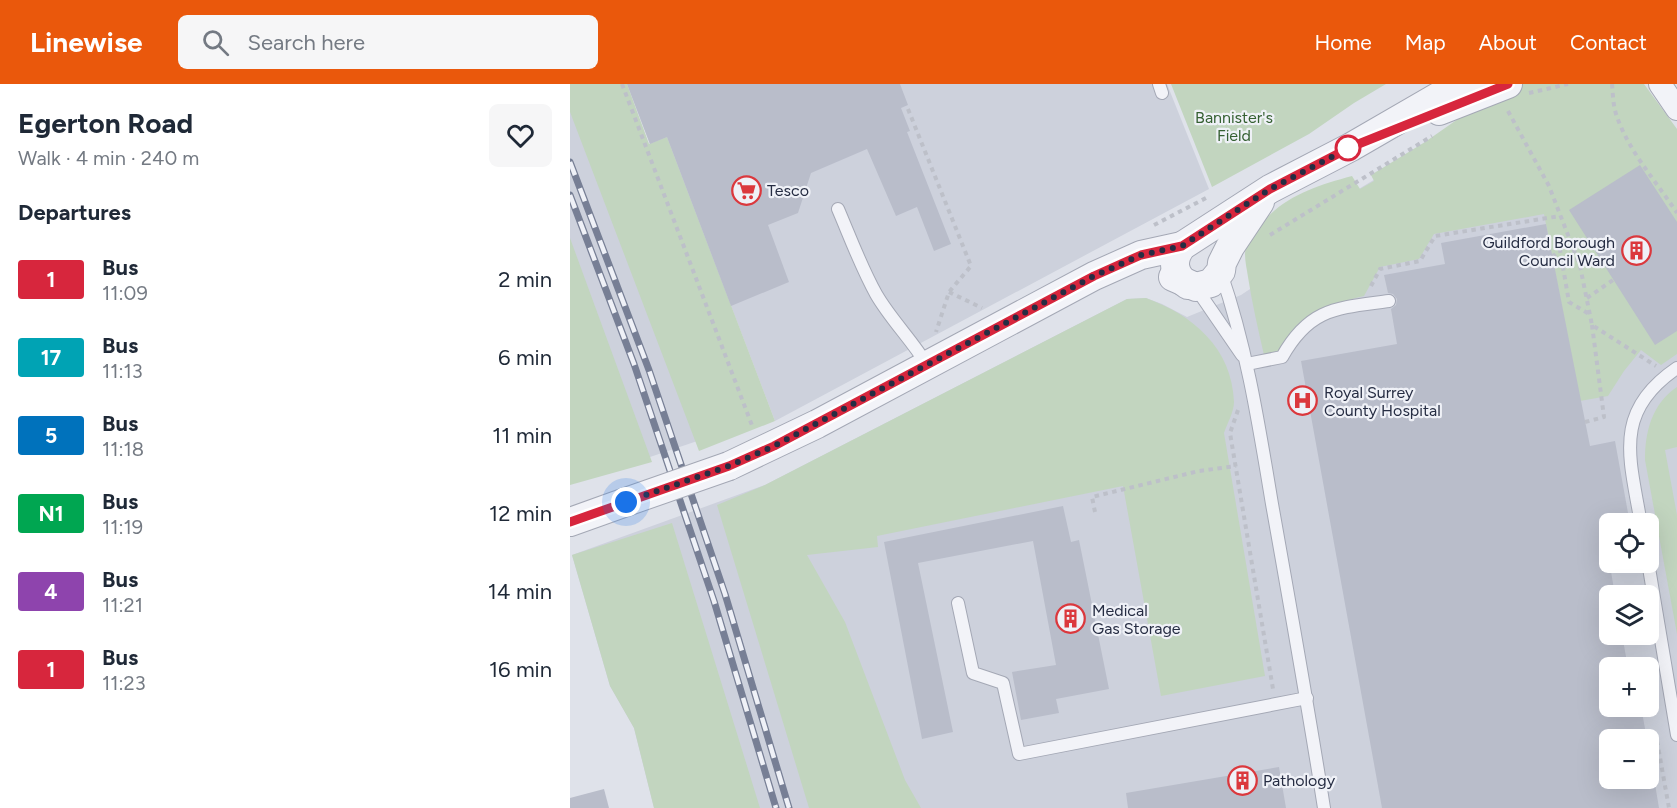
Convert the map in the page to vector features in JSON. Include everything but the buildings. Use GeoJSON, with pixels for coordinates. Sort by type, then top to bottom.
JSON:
{"type":"FeatureCollection","features":[{"type":"Feature","properties":{"kind":"street"},"geometry":{"type":"LineString","coordinates":[[1192,286],[1182,280],[1174,267],[1177,252],[1185,243],[1270,189],[1351,147],[1460,84]]}},
{"type":"Feature","properties":{"kind":"street"},"geometry":{"type":"LineString","coordinates":[[1660,84],[1677,109]]}},
{"type":"Feature","properties":{"kind":"street"},"geometry":{"type":"LineString","coordinates":[[1351,147],[1512,96]]}},
{"type":"Feature","properties":{"kind":"street"},"geometry":{"type":"LineString","coordinates":[[1094,276],[1144,270],[1160,271],[1192,286],[1211,284],[1250,214],[1270,189]]}},
{"type":"Feature","properties":{"kind":"street"},"geometry":{"type":"LineString","coordinates":[[570,522],[729,466],[817,424],[1094,276],[1141,255],[1196,240],[1211,243],[1221,255],[1221,267]]}},
{"type":"Feature","properties":{"kind":"lane"},"geometry":{"type":"LineString","coordinates":[[838,209],[875,293],[899,328],[912,341],[927,365]]}},
{"type":"Feature","properties":{"kind":"lane"},"geometry":{"type":"LineString","coordinates":[[1221,267],[1247,364],[1307,699],[1324,808]]}},
{"type":"Feature","properties":{"kind":"lane"},"geometry":{"type":"LineString","coordinates":[[1192,286],[1247,364]]}},
{"type":"Feature","properties":{"kind":"lane"},"geometry":{"type":"LineString","coordinates":[[1247,364],[1282,357],[1292,339],[1318,315],[1337,308],[1389,301]]}},
{"type":"Feature","properties":{"kind":"lane"},"geometry":{"type":"LineString","coordinates":[[1639,513],[1629,451],[1632,428],[1638,408],[1647,394],[1663,377],[1677,368]]}},
{"type":"Feature","properties":{"kind":"lane"},"geometry":{"type":"LineString","coordinates":[[1650,573],[1677,735]]}},
{"type":"Feature","properties":{"kind":"lane"},"geometry":{"type":"LineString","coordinates":[[958,603],[973,673],[1003,683],[1019,754],[1307,699]]}},
{"type":"Feature","properties":{"kind":"path"},"geometry":{"type":"LineString","coordinates":[[622,84],[757,437]]}},
{"type":"Feature","properties":{"kind":"path"},"geometry":{"type":"LineString","coordinates":[[1568,84],[1512,96],[1580,266],[1592,325],[1604,417],[1585,422]]}},
{"type":"Feature","properties":{"kind":"path"},"geometry":{"type":"LineString","coordinates":[[1612,84],[1617,117],[1638,160],[1677,213]]}},
{"type":"Feature","properties":{"kind":"path"},"geometry":{"type":"LineString","coordinates":[[908,109],[971,266],[949,292],[935,333]]}},
{"type":"Feature","properties":{"kind":"path"},"geometry":{"type":"LineString","coordinates":[[1262,240],[1439,132]]}},
{"type":"Feature","properties":{"kind":"path"},"geometry":{"type":"LineString","coordinates":[[1370,288],[1380,269],[1420,261],[1435,236],[1560,216]]}},
{"type":"Feature","properties":{"kind":"path"},"geometry":{"type":"LineString","coordinates":[[1552,257],[1560,250],[1569,302],[1590,315]]}},
{"type":"Feature","properties":{"kind":"path"},"geometry":{"type":"LineString","coordinates":[[1587,298],[1613,280]]}},
{"type":"Feature","properties":{"kind":"path"},"geometry":{"type":"LineString","coordinates":[[949,292],[990,313]]}},
{"type":"Feature","properties":{"kind":"path"},"geometry":{"type":"LineString","coordinates":[[1592,325],[1657,367]]}},
{"type":"Feature","properties":{"kind":"path"},"geometry":{"type":"LineString","coordinates":[[1241,402],[1230,433],[1275,704]]}},
{"type":"Feature","properties":{"kind":"path"},"geometry":{"type":"LineString","coordinates":[[1095,512],[1092,497],[1198,471],[1236,466]]}},
{"type":"Feature","properties":{"kind":"path"},"geometry":{"type":"LineString","coordinates":[[1659,756],[1669,808]]}},
{"type":"Feature","properties":{"kind":"shaded area"},"geometry":{"type":"Polygon","coordinates":[[[570,84],[721,433],[570,484],[570,84]]]}},
{"type":"Feature","properties":{"kind":"shaded area"},"geometry":{"type":"Polygon","coordinates":[[[627,84],[1167,84],[1209,189],[775,421],[667,138],[650,144],[627,84]]]}},
{"type":"Feature","properties":{"kind":"shaded area","name":"Royal Surrey County Hospital"},"geometry":{"type":"Polygon","coordinates":[[[1677,146],[1677,808],[654,808],[634,728],[610,686],[572,555],[765,485],[1127,299],[1146,298],[1187,317],[1241,295],[1250,289],[1271,242],[1415,155],[1677,146]]]}},
{"type":"Feature","properties":{"kind":"green space"},"geometry":{"type":"Polygon","coordinates":[[[570,84],[627,84],[649,144],[667,137],[775,421],[699,451],[570,112],[570,84]]]}},
{"type":"Feature","properties":{"kind":"green space","name":"Bannister's Field"},"geometry":{"type":"Polygon","coordinates":[[[1171,84],[1386,84],[1309,134],[1212,187],[1171,84]]]}},
{"type":"Feature","properties":{"kind":"green space"},"geometry":{"type":"Polygon","coordinates":[[[1519,84],[1644,84],[1677,129],[1677,354],[1661,365],[1641,350],[1608,396],[1580,401],[1544,214],[1434,234],[1419,259],[1380,267],[1364,296],[1336,304],[1314,314],[1295,329],[1278,352],[1264,355],[1251,296],[1245,254],[1249,241],[1266,218],[1300,194],[1338,180],[1352,176],[1360,189],[1374,181],[1371,175],[1425,142],[1498,91],[1519,84]]]}},
{"type":"Feature","properties":{"kind":"green space"},"geometry":{"type":"Polygon","coordinates":[[[570,238],[652,462],[570,485],[570,238]]]}},
{"type":"Feature","properties":{"kind":"green space"},"geometry":{"type":"Polygon","coordinates":[[[1146,298],[1179,314],[1207,336],[1226,365],[1232,383],[1234,406],[1224,433],[1265,676],[1161,696],[1123,486],[877,536],[878,547],[807,555],[845,622],[905,780],[921,808],[809,808],[717,505],[765,485],[1127,299],[1146,298]]]}},
{"type":"Feature","properties":{"kind":"green space"},"geometry":{"type":"Polygon","coordinates":[[[1677,387],[1677,447],[1665,450],[1677,515],[1677,634],[1659,536],[1659,513],[1655,513],[1645,460],[1646,439],[1652,419],[1668,394],[1677,387]]]}},
{"type":"Feature","properties":{"kind":"green space"},"geometry":{"type":"Polygon","coordinates":[[[672,523],[760,808],[654,808],[634,728],[610,686],[572,555],[672,523]]]}},
{"type":"Feature","properties":{"kind":"railway"},"geometry":{"type":"LineString","coordinates":[[570,162],[649,370],[725,594],[789,808]]}},
{"type":"Feature","properties":{"kind":"railway"},"geometry":{"type":"LineString","coordinates":[[570,195],[634,364],[714,601],[776,808]]}},
{"type":"Feature","properties":{"kind":"bus line","name":"1"},"geometry":{"type":"LineString","coordinates":[[570,522],[729,466],[774,446],[1094,276],[1141,255],[1182,246],[1270,189],[1351,147],[1508,84]]}},
{"type":"Feature","properties":{"kind":"place","name":"Tesco"},"geometry":{"type":"Point","coordinates":[746,190]}},
{"type":"Feature","properties":{"kind":"place","name":"Guildford Borough Council Ward"},"geometry":{"type":"Point","coordinates":[1636,251]}},
{"type":"Feature","properties":{"kind":"place","name":"Royal Surrey County Hospital"},"geometry":{"type":"Point","coordinates":[1303,401]}},
{"type":"Feature","properties":{"kind":"place","name":"Medical Gas Storage"},"geometry":{"type":"Point","coordinates":[1071,619]}},
{"type":"Feature","properties":{"kind":"place","name":"Pathology"},"geometry":{"type":"Point","coordinates":[1242,780]}},
{"type":"Feature","properties":{"kind":"route"},"geometry":{"type":"LineString","coordinates":[[626,502],[729,466],[774,446],[1094,276],[1141,255],[1182,246],[1270,189],[1351,147],[1348,148]]}}]}
